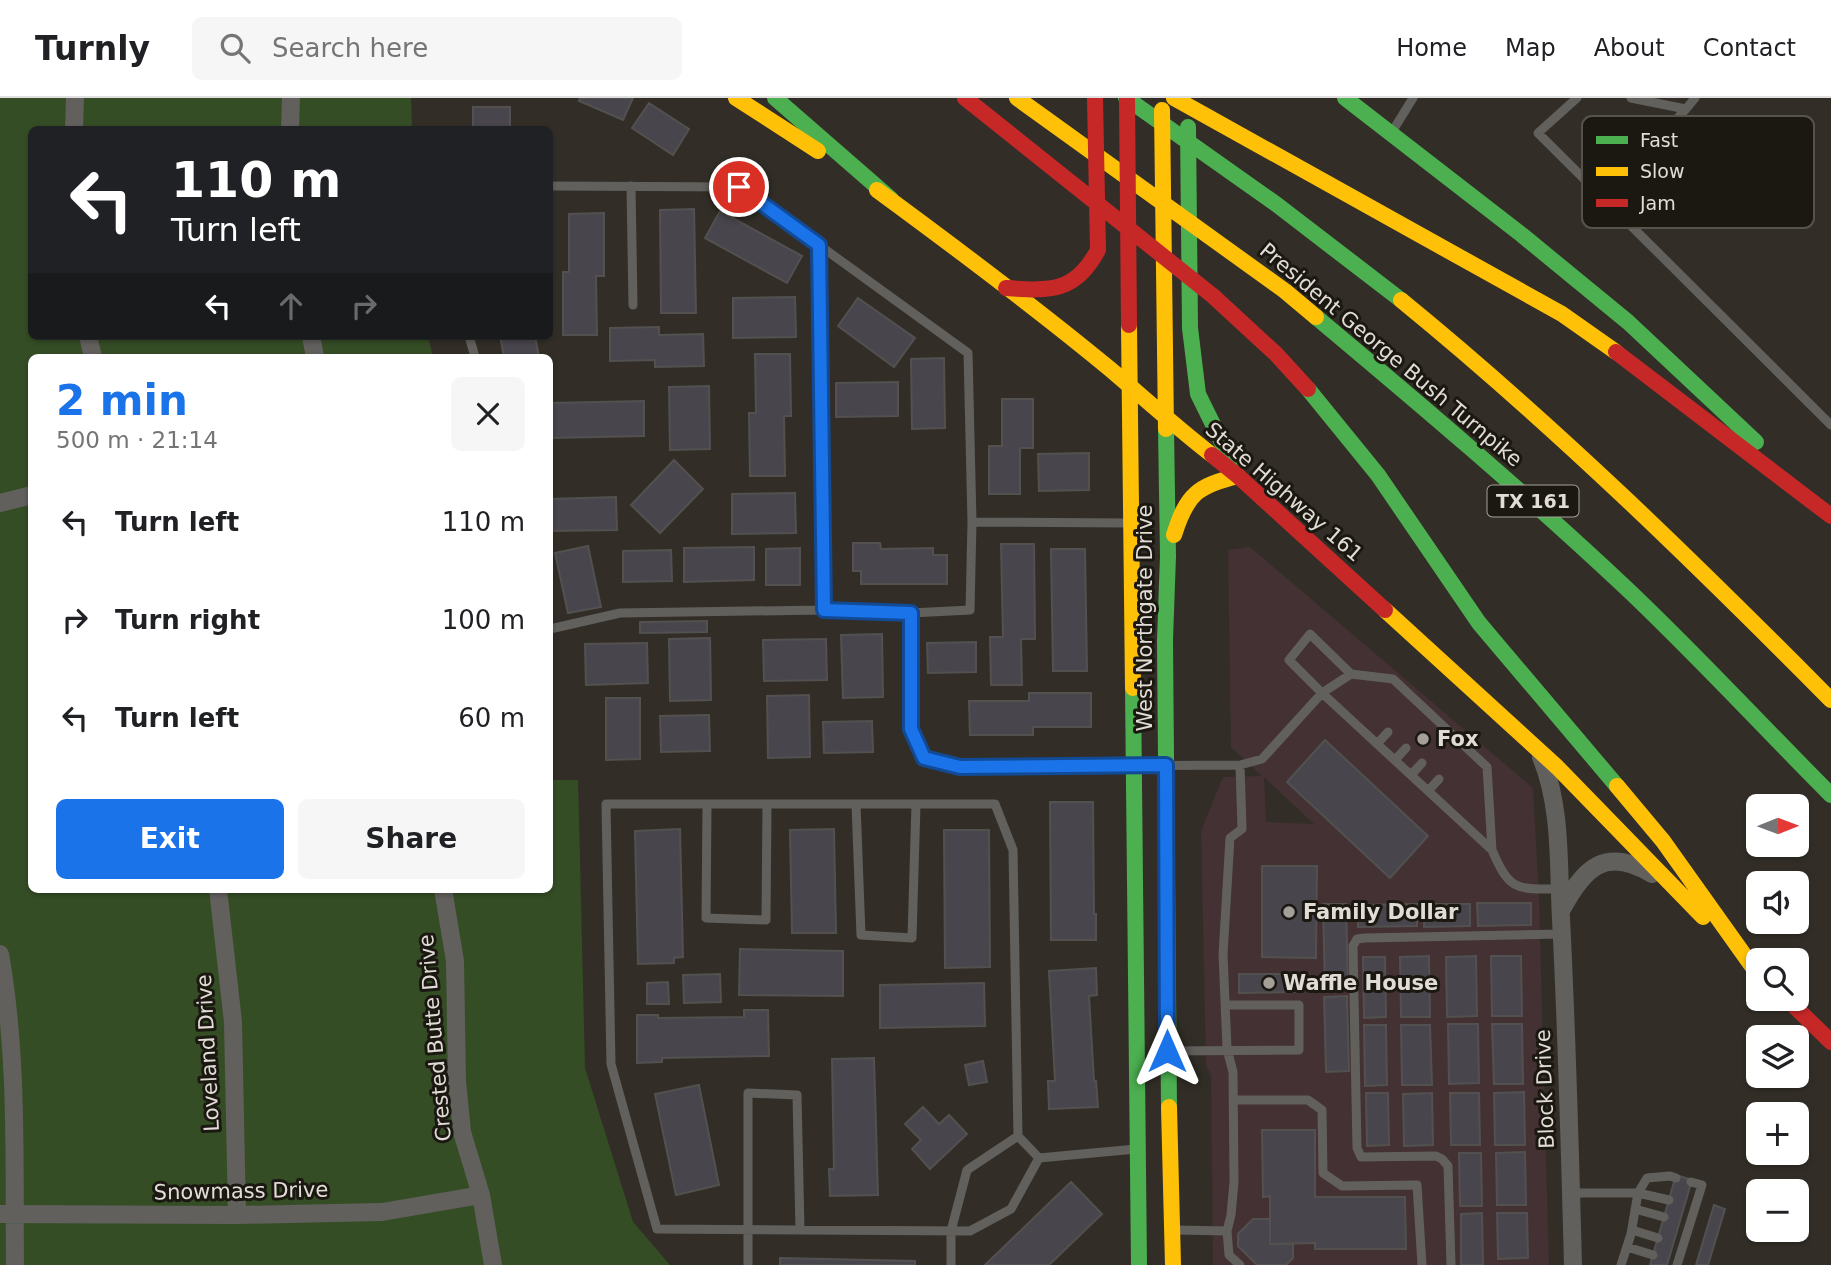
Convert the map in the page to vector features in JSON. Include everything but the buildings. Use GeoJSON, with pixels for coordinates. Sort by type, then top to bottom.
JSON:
{"type":"FeatureCollection","features":[{"type":"Feature","properties":{"kind":"main road","name":"State Highway 161"},"geometry":{"type":"LineString","coordinates":[[736,98],[891,199],[1130,386],[1165,418],[1238,476],[1538,749],[1746,961]]}},
{"type":"Feature","properties":{"kind":"main road"},"geometry":{"type":"LineString","coordinates":[[775,98],[891,199]]}},
{"type":"Feature","properties":{"kind":"main road"},"geometry":{"type":"LineString","coordinates":[[965,98],[1213,296],[1276,354],[1325,407],[1378,475],[1479,623],[1663,841],[1746,957]]}},
{"type":"Feature","properties":{"kind":"main road","name":"President George Bush Turnpike"},"geometry":{"type":"LineString","coordinates":[[1017,98],[1285,291],[1440,420],[1627,589],[1831,795]]}},
{"type":"Feature","properties":{"kind":"main road"},"geometry":{"type":"LineString","coordinates":[[1006,288],[1047,291],[1075,281],[1091,265],[1098,250],[1095,98]]}},
{"type":"Feature","properties":{"kind":"main road","name":"President George Bush Turnpike"},"geometry":{"type":"LineString","coordinates":[[1126,98],[1230,168],[1420,316],[1481,368],[1685,554],[1831,700]]}},
{"type":"Feature","properties":{"kind":"main road","name":"West Northgate Drive"},"geometry":{"type":"LineString","coordinates":[[1126,98],[1139,1265]]}},
{"type":"Feature","properties":{"kind":"main road","name":"West Northgate Drive"},"geometry":{"type":"LineString","coordinates":[[1162,98],[1168,556],[1165,640],[1167,1049],[1173,1265]]}},
{"type":"Feature","properties":{"kind":"main road"},"geometry":{"type":"LineString","coordinates":[[1174,98],[1562,314],[1831,514]]}},
{"type":"Feature","properties":{"kind":"main road"},"geometry":{"type":"LineString","coordinates":[[1168,556],[1182,508],[1196,489],[1238,476],[1198,394],[1190,328],[1188,98]]}},
{"type":"Feature","properties":{"kind":"main road"},"geometry":{"type":"LineString","coordinates":[[1345,98],[1522,235],[1628,322],[1831,514]]}},
{"type":"Feature","properties":{"kind":"main road"},"geometry":{"type":"LineString","coordinates":[[1799,1011],[1831,1042]]}},
{"type":"Feature","properties":{"kind":"main road"},"geometry":{"type":"LineString","coordinates":[[1136,1047],[1167,1049]]}},
{"type":"Feature","properties":{"kind":"street"},"geometry":{"type":"LineString","coordinates":[[74,126],[75,98]]}},
{"type":"Feature","properties":{"kind":"street"},"geometry":{"type":"LineString","coordinates":[[290,126],[291,98]]}},
{"type":"Feature","properties":{"kind":"street"},"geometry":{"type":"LineString","coordinates":[[0,503],[28,496]]}},
{"type":"Feature","properties":{"kind":"street","name":"Block Drive"},"geometry":{"type":"LineString","coordinates":[[1538,749],[1550,779],[1557,823],[1573,1265]]}},
{"type":"Feature","properties":{"kind":"street"},"geometry":{"type":"LineString","coordinates":[[1560,912],[1579,881],[1596,865],[1629,862],[1674,887]]}},
{"type":"Feature","properties":{"kind":"street","name":"Loveland Drive"},"geometry":{"type":"LineString","coordinates":[[218,893],[233,1022],[237,1215]]}},
{"type":"Feature","properties":{"kind":"street","name":"Crested Butte Drive"},"geometry":{"type":"LineString","coordinates":[[444,893],[455,961],[457,1082],[462,1132],[481,1195],[493,1265]]}},
{"type":"Feature","properties":{"kind":"street"},"geometry":{"type":"LineString","coordinates":[[0,954],[12,1073],[7,1214],[15,1265]]}},
{"type":"Feature","properties":{"kind":"street","name":"Snowmass Drive"},"geometry":{"type":"LineString","coordinates":[[7,1214],[237,1215],[382,1212],[481,1195]]}},
{"type":"Feature","properties":{"kind":"lane"},"geometry":{"type":"LineString","coordinates":[[1391,133],[1413,98]]}},
{"type":"Feature","properties":{"kind":"lane"},"geometry":{"type":"LineString","coordinates":[[1577,98],[1538,133],[1582,177]]}},
{"type":"Feature","properties":{"kind":"lane"},"geometry":{"type":"LineString","coordinates":[[1631,98],[1686,109]]}},
{"type":"Feature","properties":{"kind":"lane"},"geometry":{"type":"LineString","coordinates":[[1679,116],[1695,98]]}},
{"type":"Feature","properties":{"kind":"lane"},"geometry":{"type":"LineString","coordinates":[[553,186],[739,187],[968,353],[972,522],[970,610],[911,613],[824,610],[620,613],[553,628]]}},
{"type":"Feature","properties":{"kind":"lane"},"geometry":{"type":"LineString","coordinates":[[631,186],[633,304]]}},
{"type":"Feature","properties":{"kind":"lane"},"geometry":{"type":"LineString","coordinates":[[1633,228],[1831,425]]}},
{"type":"Feature","properties":{"kind":"lane"},"geometry":{"type":"LineString","coordinates":[[819,245],[824,610]]}},
{"type":"Feature","properties":{"kind":"lane"},"geometry":{"type":"LineString","coordinates":[[972,522],[1132,523]]}},
{"type":"Feature","properties":{"kind":"lane"},"geometry":{"type":"LineString","coordinates":[[911,613],[911,729],[924,758],[960,767],[1240,765],[1262,759],[1322,693],[1351,674]]}},
{"type":"Feature","properties":{"kind":"lane"},"geometry":{"type":"LineString","coordinates":[[1492,850],[1289,660],[1310,634],[1351,674],[1393,679],[1413,704],[1465,751],[1488,767],[1492,850],[1499,867],[1520,889],[1560,889]]}},
{"type":"Feature","properties":{"kind":"lane"},"geometry":{"type":"LineString","coordinates":[[1377,744],[1388,732]]}},
{"type":"Feature","properties":{"kind":"lane"},"geometry":{"type":"LineString","coordinates":[[1395,760],[1406,748]]}},
{"type":"Feature","properties":{"kind":"lane"},"geometry":{"type":"LineString","coordinates":[[1411,775],[1422,764]]}},
{"type":"Feature","properties":{"kind":"lane"},"geometry":{"type":"LineString","coordinates":[[1240,765],[1242,829],[1230,838],[1223,954],[1227,1049],[1233,1072],[1234,1182],[1227,1231],[1229,1255],[1240,1265]]}},
{"type":"Feature","properties":{"kind":"lane"},"geometry":{"type":"LineString","coordinates":[[1428,791],[1439,779]]}},
{"type":"Feature","properties":{"kind":"lane"},"geometry":{"type":"LineString","coordinates":[[606,804],[995,804],[1013,850],[1018,1136],[1039,1158],[1011,1209],[970,1231],[656,1229],[611,1065],[606,804]]}},
{"type":"Feature","properties":{"kind":"lane"},"geometry":{"type":"LineString","coordinates":[[707,804],[706,918],[766,920],[766,804]]}},
{"type":"Feature","properties":{"kind":"lane"},"geometry":{"type":"LineString","coordinates":[[856,804],[861,935],[912,937],[916,804]]}},
{"type":"Feature","properties":{"kind":"lane"},"geometry":{"type":"LineString","coordinates":[[1451,1265],[1448,1166],[1436,1156],[1361,1157],[1357,1147],[1353,946],[1357,939],[1365,938],[1562,934]]}},
{"type":"Feature","properties":{"kind":"lane"},"geometry":{"type":"LineString","coordinates":[[1167,1049],[1299,1050],[1299,1005],[1226,1005]]}},
{"type":"Feature","properties":{"kind":"lane"},"geometry":{"type":"LineString","coordinates":[[748,1265],[748,1093],[797,1095],[800,1230]]}},
{"type":"Feature","properties":{"kind":"lane"},"geometry":{"type":"LineString","coordinates":[[1233,1100],[1308,1100],[1322,1110],[1323,1173],[1342,1186],[1417,1185],[1422,1265]]}},
{"type":"Feature","properties":{"kind":"lane"},"geometry":{"type":"LineString","coordinates":[[951,1265],[951,1231],[967,1170],[1018,1136]]}},
{"type":"Feature","properties":{"kind":"lane"},"geometry":{"type":"LineString","coordinates":[[1039,1158],[1138,1149]]}},
{"type":"Feature","properties":{"kind":"lane"},"geometry":{"type":"LineString","coordinates":[[1621,1265],[1632,1230],[1638,1193],[1647,1178],[1676,1178]]}},
{"type":"Feature","properties":{"kind":"lane"},"geometry":{"type":"LineString","coordinates":[[1674,1263],[1685,1222],[1696,1206],[1702,1185],[1692,1182]]}},
{"type":"Feature","properties":{"kind":"lane"},"geometry":{"type":"LineString","coordinates":[[1571,1193],[1638,1193],[1670,1200]]}},
{"type":"Feature","properties":{"kind":"lane"},"geometry":{"type":"LineString","coordinates":[[1685,1203],[1696,1206]]}},
{"type":"Feature","properties":{"kind":"lane"},"geometry":{"type":"LineString","coordinates":[[1635,1209],[1664,1217]]}},
{"type":"Feature","properties":{"kind":"lane"},"geometry":{"type":"LineString","coordinates":[[1172,1229],[1227,1231]]}},
{"type":"Feature","properties":{"kind":"lane"},"geometry":{"type":"LineString","coordinates":[[1632,1230],[1658,1238]]}},
{"type":"Feature","properties":{"kind":"lane"},"geometry":{"type":"LineString","coordinates":[[1627,1248],[1653,1255]]}},
{"type":"Feature","properties":{"kind":"shaded area"},"geometry":{"type":"Polygon","coordinates":[[[1250,547],[1533,788],[1539,899],[1549,1265],[1213,1265],[1211,1075],[1206,1065],[1201,831],[1223,777],[1262,776],[1231,747],[1228,550],[1250,547]],[[1264,777],[1266,822],[1314,824],[1264,777]]]}},
{"type":"Feature","properties":{"kind":"green space"},"geometry":{"type":"Polygon","coordinates":[[[0,98],[411,98],[412,126],[28,126],[28,340],[429,340],[432,354],[28,354],[28,893],[553,893],[553,780],[578,780],[585,1068],[633,1222],[670,1265],[0,1265],[0,98]]]}},
{"type":"Feature","properties":{"kind":"traffic: fast"},"geometry":{"type":"LineString","coordinates":[[775,98],[891,199]]}},
{"type":"Feature","properties":{"kind":"traffic: fast"},"geometry":{"type":"LineString","coordinates":[[1126,98],[1276,204],[1401,300]]}},
{"type":"Feature","properties":{"kind":"traffic: fast"},"geometry":{"type":"LineString","coordinates":[[1345,98],[1522,235],[1628,322],[1756,442]]}},
{"type":"Feature","properties":{"kind":"traffic: fast"},"geometry":{"type":"LineString","coordinates":[[1188,127],[1190,328],[1198,394],[1233,465]]}},
{"type":"Feature","properties":{"kind":"traffic: fast"},"geometry":{"type":"LineString","coordinates":[[1316,317],[1472,450],[1625,587],[1831,795]]}},
{"type":"Feature","properties":{"kind":"traffic: fast"},"geometry":{"type":"LineString","coordinates":[[1308,389],[1378,475],[1479,623],[1617,786]]}},
{"type":"Feature","properties":{"kind":"traffic: fast"},"geometry":{"type":"LineString","coordinates":[[1166,429],[1169,1107]]}},
{"type":"Feature","properties":{"kind":"traffic: fast"},"geometry":{"type":"LineString","coordinates":[[1133,688],[1139,1265]]}},
{"type":"Feature","properties":{"kind":"traffic: slow"},"geometry":{"type":"LineString","coordinates":[[736,98],[818,151]]}},
{"type":"Feature","properties":{"kind":"traffic: slow"},"geometry":{"type":"LineString","coordinates":[[1017,98],[1285,291],[1316,317]]}},
{"type":"Feature","properties":{"kind":"traffic: slow"},"geometry":{"type":"LineString","coordinates":[[1174,98],[1562,314],[1616,352]]}},
{"type":"Feature","properties":{"kind":"traffic: slow"},"geometry":{"type":"LineString","coordinates":[[1162,110],[1166,429]]}},
{"type":"Feature","properties":{"kind":"traffic: slow"},"geometry":{"type":"LineString","coordinates":[[877,190],[1053,323],[1212,455]]}},
{"type":"Feature","properties":{"kind":"traffic: slow"},"geometry":{"type":"LineString","coordinates":[[1401,300],[1513,395],[1621,494],[1831,700]]}},
{"type":"Feature","properties":{"kind":"traffic: slow"},"geometry":{"type":"LineString","coordinates":[[1129,325],[1133,688]]}},
{"type":"Feature","properties":{"kind":"traffic: slow"},"geometry":{"type":"LineString","coordinates":[[1174,535],[1184,510],[1196,494],[1203,488],[1238,476]]}},
{"type":"Feature","properties":{"kind":"traffic: slow"},"geometry":{"type":"LineString","coordinates":[[1385,610],[1557,767],[1703,917]]}},
{"type":"Feature","properties":{"kind":"traffic: slow"},"geometry":{"type":"LineString","coordinates":[[1617,786],[1663,841],[1746,958]]}},
{"type":"Feature","properties":{"kind":"traffic: slow"},"geometry":{"type":"LineString","coordinates":[[1169,1107],[1173,1265]]}},
{"type":"Feature","properties":{"kind":"traffic: jam"},"geometry":{"type":"LineString","coordinates":[[965,98],[1213,296],[1276,354],[1308,389]]}},
{"type":"Feature","properties":{"kind":"traffic: jam"},"geometry":{"type":"LineString","coordinates":[[1006,288],[1048,289],[1070,282],[1089,264],[1098,250],[1095,98]]}},
{"type":"Feature","properties":{"kind":"traffic: jam"},"geometry":{"type":"LineString","coordinates":[[1127,98],[1129,325]]}},
{"type":"Feature","properties":{"kind":"traffic: jam"},"geometry":{"type":"LineString","coordinates":[[1616,352],[1831,516]]}},
{"type":"Feature","properties":{"kind":"traffic: jam"},"geometry":{"type":"LineString","coordinates":[[1212,455],[1385,610]]}},
{"type":"Feature","properties":{"kind":"traffic: jam"},"geometry":{"type":"LineString","coordinates":[[1799,1011],[1831,1042]]}},
{"type":"Feature","properties":{"kind":"place","name":"Fox"},"geometry":{"type":"Point","coordinates":[1423,739]}},
{"type":"Feature","properties":{"kind":"place","name":"Family Dollar"},"geometry":{"type":"Point","coordinates":[1289,912]}},
{"type":"Feature","properties":{"kind":"place","name":"Waffle House"},"geometry":{"type":"Point","coordinates":[1269,983]}},
{"type":"Feature","properties":{"kind":"route"},"geometry":{"type":"LineString","coordinates":[[739,187],[819,245],[824,610],[911,613],[911,729],[924,758],[960,767],[1166,765],[1167,1051]]}}]}
